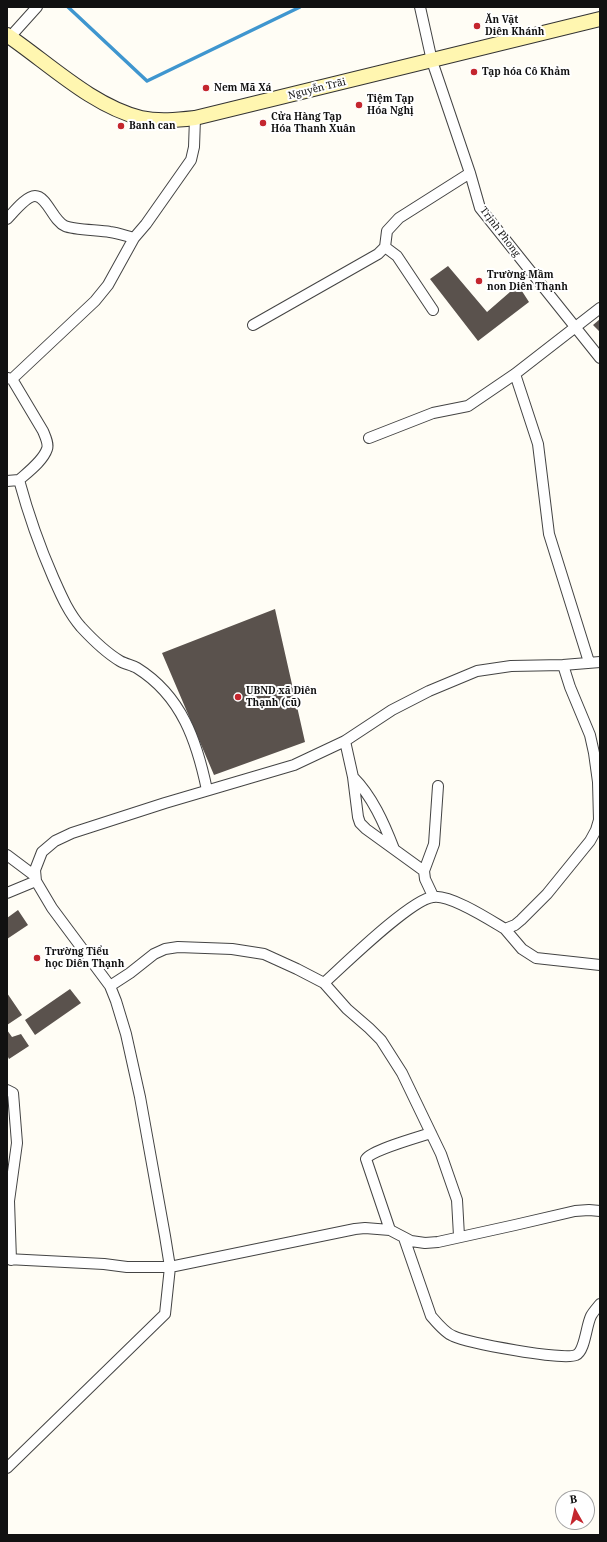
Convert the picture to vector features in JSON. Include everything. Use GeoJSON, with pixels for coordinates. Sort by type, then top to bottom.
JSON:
{"type":"FeatureCollection","features":[{"type":"Feature","properties":{"kind":"main road","name":"Nguyễn Trãi"},"geometry":{"type":"LineString","coordinates":[[9,36],[65,78],[94,97],[122,112],[141,118],[163,121],[195,118],[600,19]]}},
{"type":"Feature","properties":{"kind":"street"},"geometry":{"type":"LineString","coordinates":[[9,36],[37,7]]}},
{"type":"Feature","properties":{"kind":"street","name":"Trịnh Phong"},"geometry":{"type":"LineString","coordinates":[[420,7],[432,61],[470,173],[480,208],[600,358]]}},
{"type":"Feature","properties":{"kind":"street"},"geometry":{"type":"LineString","coordinates":[[7,481],[19,480],[41,458],[47,449],[47,440],[44,431],[10,378],[95,301],[108,285],[134,238],[146,224],[191,160],[194,147],[195,118]]}},
{"type":"Feature","properties":{"kind":"street"},"geometry":{"type":"LineString","coordinates":[[253,325],[378,254],[385,247],[387,231],[399,218],[470,173]]}},
{"type":"Feature","properties":{"kind":"street"},"geometry":{"type":"LineString","coordinates":[[7,219],[27,200],[33,196],[38,196],[46,204],[56,219],[64,226],[112,232],[134,238]]}},
{"type":"Feature","properties":{"kind":"street"},"geometry":{"type":"LineString","coordinates":[[385,247],[397,256],[433,310]]}},
{"type":"Feature","properties":{"kind":"street"},"geometry":{"type":"LineString","coordinates":[[369,438],[433,413],[468,406],[515,374],[600,308]]}},
{"type":"Feature","properties":{"kind":"street"},"geometry":{"type":"LineString","coordinates":[[515,374],[538,444],[549,534],[588,662]]}},
{"type":"Feature","properties":{"kind":"street"},"geometry":{"type":"LineString","coordinates":[[19,480],[39,546],[68,610],[81,626],[102,647],[120,661],[136,668],[151,679],[176,704],[194,740],[208,790]]}},
{"type":"Feature","properties":{"kind":"street"},"geometry":{"type":"LineString","coordinates":[[36,879],[35,870],[42,852],[55,841],[79,831],[208,790],[294,765],[344,741],[392,710],[429,691],[477,671],[511,666],[563,665],[600,662]]}},
{"type":"Feature","properties":{"kind":"street"},"geometry":{"type":"LineString","coordinates":[[505,929],[515,925],[521,920],[547,894],[590,841],[599,820],[598,782],[590,735],[570,687],[563,665]]}},
{"type":"Feature","properties":{"kind":"street"},"geometry":{"type":"LineString","coordinates":[[344,741],[360,823],[424,871]]}},
{"type":"Feature","properties":{"kind":"street"},"geometry":{"type":"LineString","coordinates":[[352,776],[363,786],[388,834],[394,850]]}},
{"type":"Feature","properties":{"kind":"street"},"geometry":{"type":"LineString","coordinates":[[434,896],[424,871],[434,844],[438,786]]}},
{"type":"Feature","properties":{"kind":"street"},"geometry":{"type":"LineString","coordinates":[[7,855],[36,879],[52,908],[110,986],[116,1001],[126,1034],[140,1097],[166,1236],[170,1267],[165,1314],[7,1468]]}},
{"type":"Feature","properties":{"kind":"street"},"geometry":{"type":"LineString","coordinates":[[7,893],[36,879]]}},
{"type":"Feature","properties":{"kind":"street"},"geometry":{"type":"LineString","coordinates":[[324,983],[411,908],[434,896],[449,899],[486,917],[505,929],[522,949],[536,958],[600,965]]}},
{"type":"Feature","properties":{"kind":"street"},"geometry":{"type":"LineString","coordinates":[[110,986],[130,973],[154,954],[165,949],[178,947],[232,949],[264,954],[324,983],[347,1009],[381,1040],[402,1073],[441,1154],[457,1200],[459,1236]]}},
{"type":"Feature","properties":{"kind":"street"},"geometry":{"type":"LineString","coordinates":[[7,1090],[13,1093],[17,1143],[9,1201],[9,1260],[104,1264],[127,1267],[170,1267],[355,1229],[365,1228],[390,1230],[404,1238],[425,1243],[438,1242],[574,1211],[600,1211]]}},
{"type":"Feature","properties":{"kind":"street"},"geometry":{"type":"LineString","coordinates":[[390,1230],[366,1159],[368,1156],[378,1151],[431,1133]]}},
{"type":"Feature","properties":{"kind":"street"},"geometry":{"type":"LineString","coordinates":[[404,1238],[431,1316],[453,1336],[537,1354],[561,1357],[578,1355],[583,1347],[585,1332],[591,1317],[600,1304]]}},
{"type":"Feature","properties":{"kind":"building"},"geometry":{"type":"Polygon","coordinates":[[[448,266],[487,312],[518,285],[529,302],[478,341],[430,279],[448,266]]]}},
{"type":"Feature","properties":{"kind":"building"},"geometry":{"type":"Polygon","coordinates":[[[600,319],[600,332],[593,325],[600,319]]]}},
{"type":"Feature","properties":{"kind":"building","name":"UBND xã Diên Thạnh (cũ)"},"geometry":{"type":"Polygon","coordinates":[[[275,609],[305,742],[214,775],[162,653],[275,609]]]}},
{"type":"Feature","properties":{"kind":"building"},"geometry":{"type":"Polygon","coordinates":[[[18,910],[28,925],[7,939],[7,918],[18,910]]]}},
{"type":"Feature","properties":{"kind":"building"},"geometry":{"type":"Polygon","coordinates":[[[70,989],[81,1003],[35,1035],[25,1020],[70,989]]]}},
{"type":"Feature","properties":{"kind":"building"},"geometry":{"type":"Polygon","coordinates":[[[7,993],[22,1015],[7,1025],[7,993]]]}},
{"type":"Feature","properties":{"kind":"building"},"geometry":{"type":"Polygon","coordinates":[[[7,1030],[12,1037],[21,1034],[29,1046],[9,1059],[7,1055],[7,1030]]]}},
{"type":"Feature","properties":{"kind":"waterway"},"geometry":{"type":"LineString","coordinates":[[68,7],[147,81],[300,7]]}},
{"type":"Feature","properties":{"kind":"place","name":"Ăn Vặt Diên Khánh"},"geometry":{"type":"Point","coordinates":[477,26]}},
{"type":"Feature","properties":{"kind":"place","name":"Tạp hóa Cô Khảm"},"geometry":{"type":"Point","coordinates":[474,72]}},
{"type":"Feature","properties":{"kind":"place","name":"Nem Mã Xá"},"geometry":{"type":"Point","coordinates":[206,88]}},
{"type":"Feature","properties":{"kind":"place","name":"Tiệm Tạp Hóa Nghị"},"geometry":{"type":"Point","coordinates":[359,105]}},
{"type":"Feature","properties":{"kind":"place","name":"Cửa Hàng Tạp Hóa Thanh Xuân"},"geometry":{"type":"Point","coordinates":[263,123]}},
{"type":"Feature","properties":{"kind":"place","name":"Banh can"},"geometry":{"type":"Point","coordinates":[121,126]}},
{"type":"Feature","properties":{"kind":"place","name":"Trường Mầm non Diên Thạnh"},"geometry":{"type":"Point","coordinates":[479,281]}},
{"type":"Feature","properties":{"kind":"place","name":"UBND xã Diên Thạnh (cũ)"},"geometry":{"type":"Point","coordinates":[238,697]}},
{"type":"Feature","properties":{"kind":"place","name":"Trường Tiểu học Diên Thạnh"},"geometry":{"type":"Point","coordinates":[37,958]}}]}
